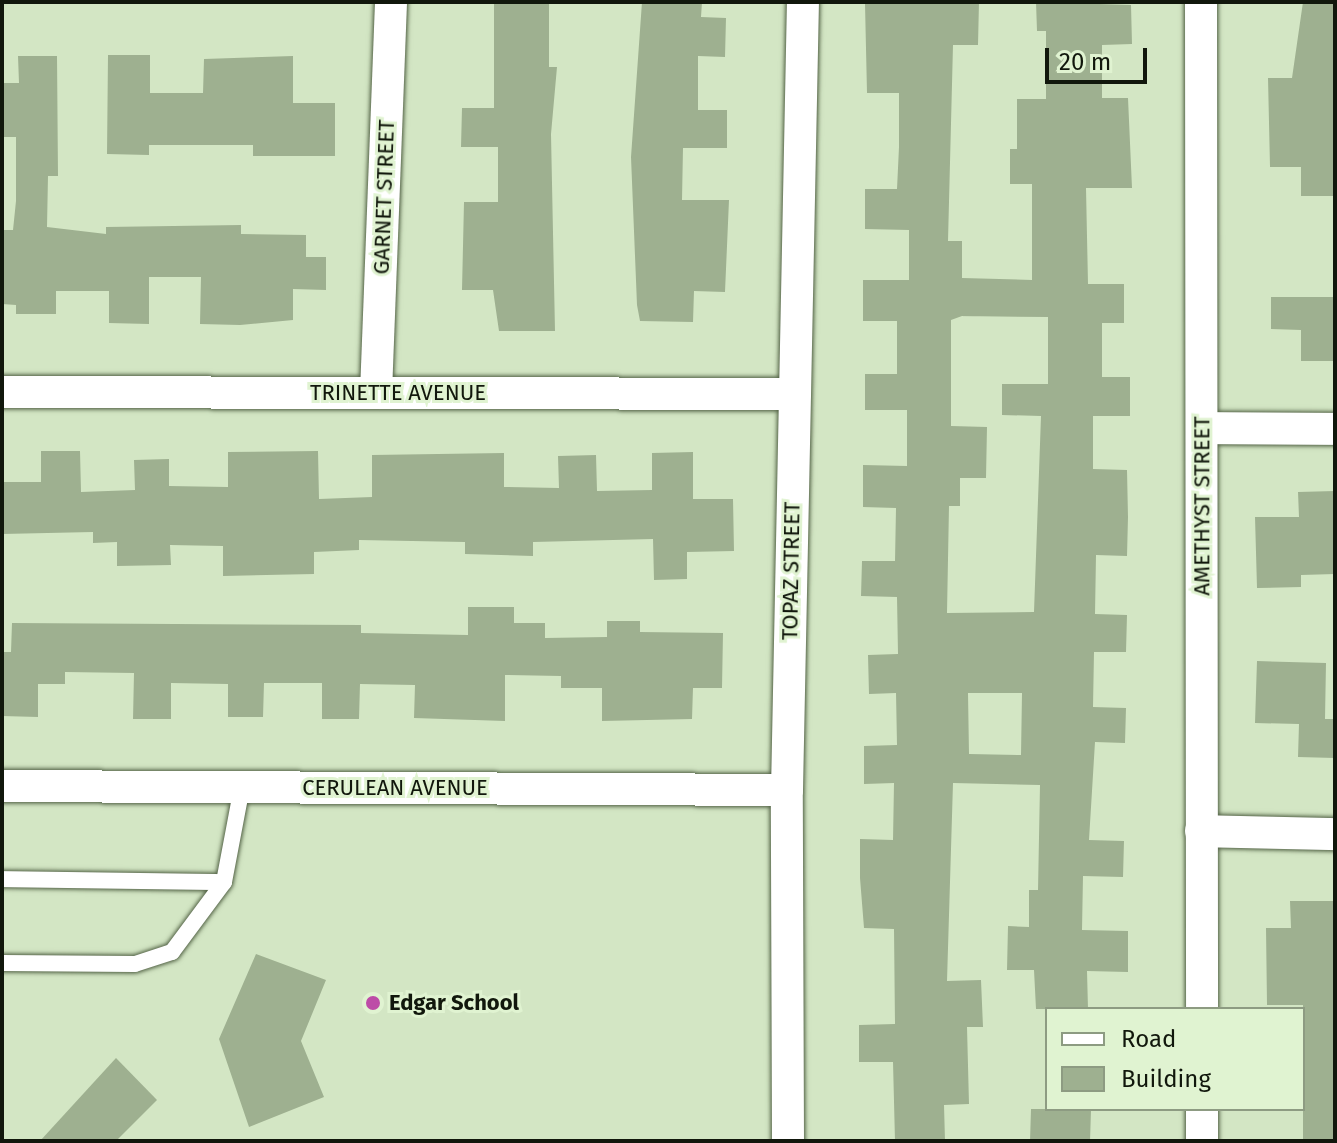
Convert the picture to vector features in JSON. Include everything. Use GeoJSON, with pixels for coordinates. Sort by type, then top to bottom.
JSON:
{"type":"FeatureCollection","features":[{"type":"Feature","properties":{"kind":"street","name":"GARNET STREET"},"geometry":{"type":"LineString","coordinates":[[376,393],[391,2]]}},
{"type":"Feature","properties":{"kind":"street","name":"TOPAZ STREET"},"geometry":{"type":"LineString","coordinates":[[788,1141],[787,790],[803,2]]}},
{"type":"Feature","properties":{"kind":"street","name":"AMETHYST STREET"},"geometry":{"type":"LineString","coordinates":[[1201,2],[1202,1007]]}},
{"type":"Feature","properties":{"kind":"street","name":"TRINETTE AVENUE"},"geometry":{"type":"LineString","coordinates":[[2,392],[795,394]]}},
{"type":"Feature","properties":{"kind":"street"},"geometry":{"type":"LineString","coordinates":[[1203,428],[1335,429]]}},
{"type":"Feature","properties":{"kind":"street","name":"CERULEAN AVENUE"},"geometry":{"type":"LineString","coordinates":[[2,786],[787,790]]}},
{"type":"Feature","properties":{"kind":"street"},"geometry":{"type":"LineString","coordinates":[[1201,831],[1335,834]]}},
{"type":"Feature","properties":{"kind":"street"},"geometry":{"type":"LineString","coordinates":[[1202,1111],[1202,1141]]}},
{"type":"Feature","properties":{"kind":"lane"},"geometry":{"type":"LineString","coordinates":[[2,963],[155,961],[191,933],[224,882],[242,787]]}},
{"type":"Feature","properties":{"kind":"lane"},"geometry":{"type":"LineString","coordinates":[[2,879],[224,882]]}},
{"type":"Feature","properties":{"kind":"building"},"geometry":{"type":"Polygon","coordinates":[[[494,2],[549,2],[549,67],[557,67],[551,134],[555,331],[499,331],[493,290],[462,290],[464,202],[498,202],[498,147],[461,147],[462,108],[494,108],[494,2]]]}},
{"type":"Feature","properties":{"kind":"building"},"geometry":{"type":"Polygon","coordinates":[[[642,2],[702,2],[701,17],[726,18],[725,57],[698,56],[698,110],[727,110],[727,148],[683,148],[682,200],[729,200],[725,292],[694,291],[693,322],[640,321],[637,305],[631,157],[642,2]]]}},
{"type":"Feature","properties":{"kind":"building"},"geometry":{"type":"Polygon","coordinates":[[[979,2],[978,45],[953,45],[948,241],[962,241],[962,278],[1032,280],[1032,184],[1010,184],[1010,149],[1017,149],[1017,99],[1046,99],[1046,31],[1037,31],[1036,2],[1131,5],[1132,44],[1102,45],[1102,98],[1128,98],[1132,188],[1086,188],[1088,284],[1124,284],[1124,323],[1102,323],[1102,377],[1130,377],[1130,416],[1093,416],[1093,469],[1127,470],[1128,517],[1127,556],[1096,555],[1095,614],[1127,615],[1126,652],[1094,652],[1093,707],[1126,708],[1125,743],[1095,742],[1089,840],[1124,841],[1123,877],[1083,876],[1082,930],[1128,931],[1128,972],[1087,971],[1088,1007],[1036,1009],[1034,970],[1007,970],[1008,926],[1029,927],[1029,890],[1038,890],[1040,785],[953,783],[947,981],[981,980],[983,1027],[967,1027],[969,1104],[944,1105],[945,1141],[895,1141],[893,1062],[859,1062],[859,1025],[895,1024],[894,929],[864,928],[860,839],[893,840],[894,783],[864,784],[864,746],[897,745],[896,693],[869,694],[868,655],[898,654],[897,597],[861,596],[862,561],[895,561],[896,508],[863,507],[863,465],[907,466],[907,410],[865,410],[865,374],[897,374],[897,321],[863,321],[863,280],[909,280],[909,230],[865,229],[865,189],[897,189],[899,147],[899,93],[867,93],[865,4],[979,2]],[[962,316],[951,320],[951,426],[987,427],[986,478],[960,478],[960,506],[949,506],[947,613],[1034,612],[1041,416],[1002,415],[1002,384],[1048,384],[1048,317],[962,316]],[[968,693],[969,754],[1021,755],[1022,693],[968,693]]]}},
{"type":"Feature","properties":{"kind":"building"},"geometry":{"type":"Polygon","coordinates":[[[1303,2],[1335,2],[1335,196],[1301,196],[1301,167],[1270,167],[1268,78],[1292,78],[1303,2]]]}},
{"type":"Feature","properties":{"kind":"building"},"geometry":{"type":"Polygon","coordinates":[[[108,55],[150,55],[150,93],[203,93],[204,59],[293,56],[293,103],[335,103],[335,156],[253,156],[253,145],[149,145],[149,155],[107,154],[108,55]]]}},
{"type":"Feature","properties":{"kind":"building"},"geometry":{"type":"Polygon","coordinates":[[[18,56],[57,56],[58,176],[48,176],[47,227],[106,234],[106,227],[241,225],[241,234],[306,235],[306,257],[326,257],[326,290],[293,289],[293,320],[240,325],[200,324],[201,277],[149,277],[149,324],[109,323],[109,291],[56,291],[56,314],[16,314],[16,305],[2,304],[2,230],[13,230],[16,137],[2,137],[2,83],[19,83],[18,56]]]}},
{"type":"Feature","properties":{"kind":"building"},"geometry":{"type":"Polygon","coordinates":[[[1271,297],[1335,297],[1335,361],[1301,361],[1301,330],[1271,329],[1271,297]]]}},
{"type":"Feature","properties":{"kind":"building"},"geometry":{"type":"Polygon","coordinates":[[[41,451],[80,451],[81,492],[135,490],[134,460],[169,459],[169,486],[228,487],[228,452],[318,451],[319,499],[372,497],[372,455],[504,453],[504,487],[559,488],[558,456],[596,455],[597,491],[652,490],[652,453],[693,452],[693,499],[733,499],[734,551],[687,552],[687,579],[654,580],[653,539],[533,542],[533,556],[465,554],[465,542],[359,540],[359,550],[314,552],[314,574],[223,576],[223,546],[170,545],[171,565],[117,566],[117,542],[93,543],[93,532],[2,534],[2,482],[41,482],[41,451]]]}},
{"type":"Feature","properties":{"kind":"building"},"geometry":{"type":"Polygon","coordinates":[[[1335,491],[1335,574],[1301,575],[1301,587],[1257,588],[1255,517],[1299,517],[1298,492],[1335,491]]]}},
{"type":"Feature","properties":{"kind":"building"},"geometry":{"type":"Polygon","coordinates":[[[468,607],[514,607],[514,623],[545,623],[545,638],[607,637],[607,621],[640,621],[640,632],[723,633],[722,688],[693,688],[692,719],[602,721],[602,688],[561,688],[561,676],[505,675],[505,721],[414,718],[415,685],[360,684],[359,719],[322,719],[322,683],[264,683],[263,717],[228,717],[228,684],[171,683],[171,719],[133,719],[134,673],[65,672],[65,684],[38,684],[38,717],[2,716],[2,652],[11,652],[12,623],[361,625],[361,633],[468,635],[468,607]]]}},
{"type":"Feature","properties":{"kind":"building"},"geometry":{"type":"Polygon","coordinates":[[[1257,661],[1326,663],[1325,719],[1335,719],[1335,758],[1298,757],[1299,724],[1255,723],[1257,661]]]}},
{"type":"Feature","properties":{"kind":"building"},"geometry":{"type":"Polygon","coordinates":[[[1290,901],[1334,901],[1335,1141],[1303,1141],[1305,1007],[1267,1005],[1266,928],[1291,928],[1290,901]]]}},
{"type":"Feature","properties":{"kind":"building"},"geometry":{"type":"Polygon","coordinates":[[[256,954],[326,980],[301,1041],[324,1097],[249,1127],[219,1039],[256,954]]]}},
{"type":"Feature","properties":{"kind":"building"},"geometry":{"type":"Polygon","coordinates":[[[116,1058],[157,1100],[116,1141],[40,1141],[116,1058]]]}},
{"type":"Feature","properties":{"kind":"building"},"geometry":{"type":"Polygon","coordinates":[[[1031,1109],[1091,1111],[1090,1141],[1030,1141],[1031,1109]]]}},
{"type":"Feature","properties":{"kind":"place","name":"Edgar School"},"geometry":{"type":"Point","coordinates":[373,1003]}}]}
